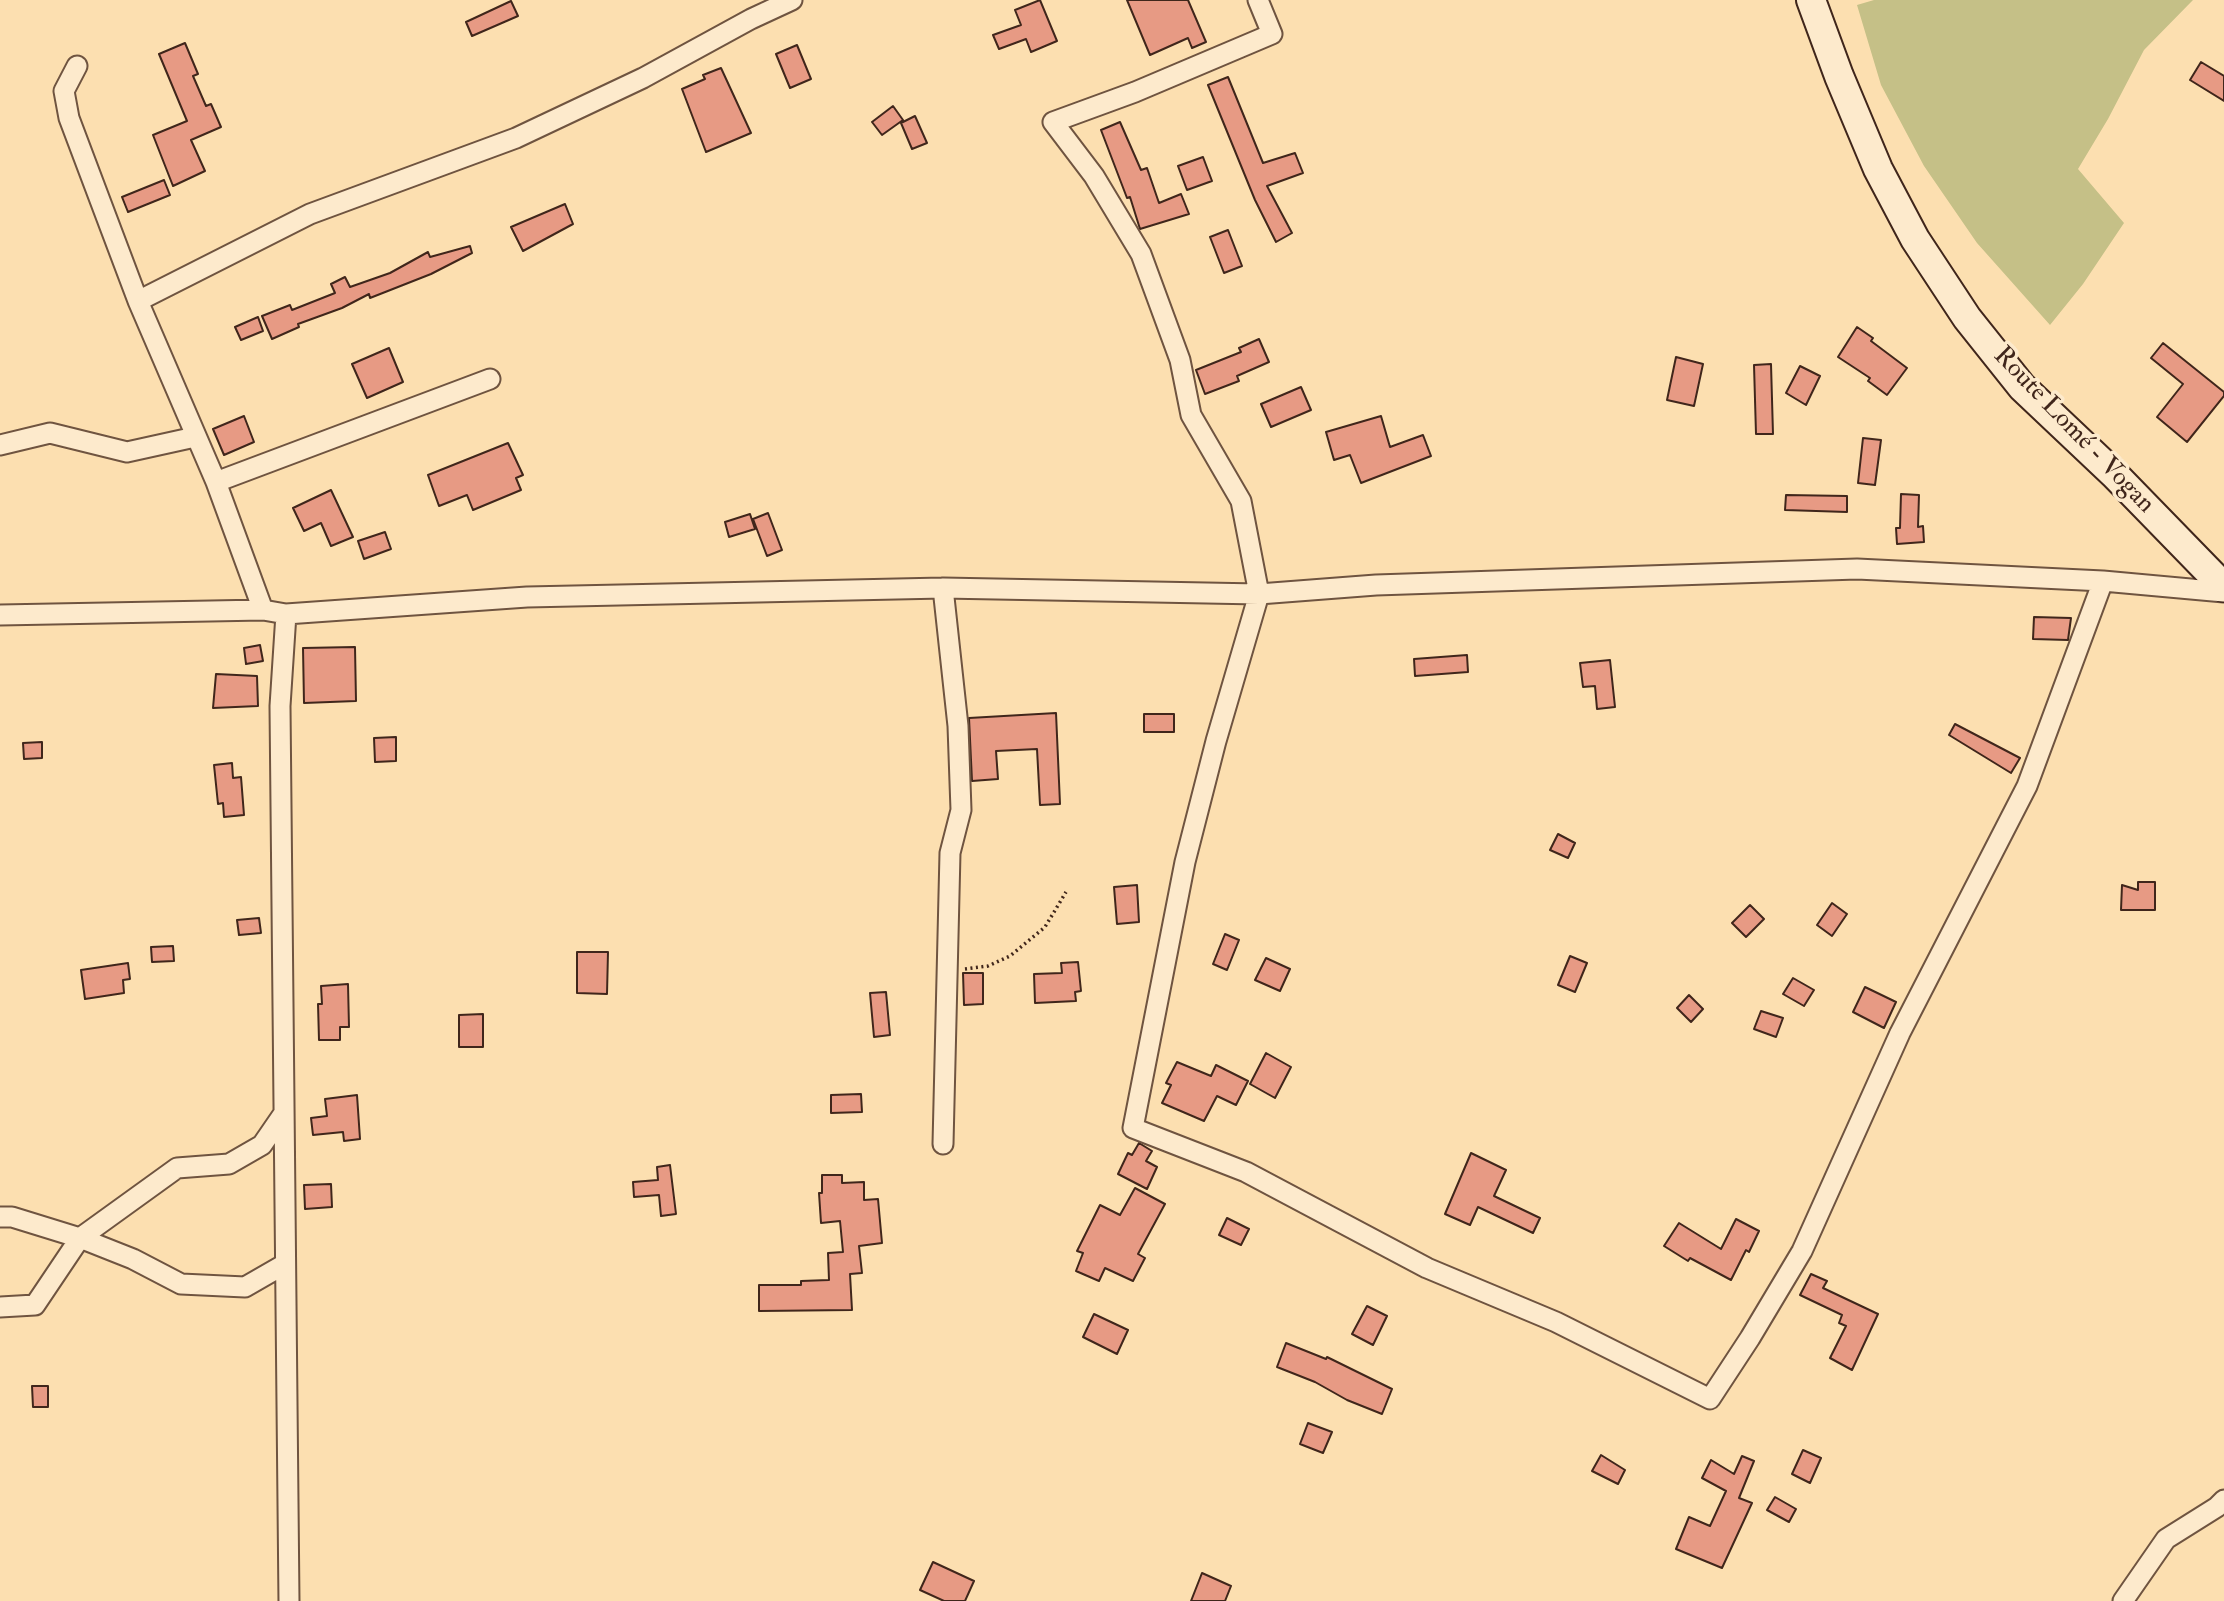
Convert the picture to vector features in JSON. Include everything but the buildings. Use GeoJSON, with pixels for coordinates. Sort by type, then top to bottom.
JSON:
{"type":"FeatureCollection","features":[{"type":"Feature","properties":{"kind":"main road","name":"Route Lomé - Vogan"},"geometry":{"type":"LineString","coordinates":[[1811,0],[1878,169],[1915,239],[1967,317],[2022,387],[2114,474],[2224,589]]}},
{"type":"Feature","properties":{"kind":"street"},"geometry":{"type":"LineString","coordinates":[[138,301],[310,214],[516,138],[643,78],[751,19],[792,0]]}},
{"type":"Feature","properties":{"kind":"street"},"geometry":{"type":"LineString","coordinates":[[1258,0],[1272,34],[1135,92],[1053,122],[1094,176],[1141,254],[1180,360],[1191,415],[1241,501],[1259,594],[1216,741],[1185,862],[1133,1128],[1245,1172],[1427,1268],[1556,1322],[1710,1399],[1802,1251],[1900,1033],[2027,786],[2103,581]]}},
{"type":"Feature","properties":{"kind":"street"},"geometry":{"type":"LineString","coordinates":[[77,66],[64,91],[69,118],[138,301],[216,482],[263,610]]}},
{"type":"Feature","properties":{"kind":"street"},"geometry":{"type":"LineString","coordinates":[[216,482],[490,379]]}},
{"type":"Feature","properties":{"kind":"street"},"geometry":{"type":"LineString","coordinates":[[0,445],[50,433],[127,452],[195,437]]}},
{"type":"Feature","properties":{"kind":"street"},"geometry":{"type":"LineString","coordinates":[[0,615],[263,610],[286,614],[527,597],[943,588],[1259,594],[1376,585],[1857,569],[2224,589]]}},
{"type":"Feature","properties":{"kind":"street"},"geometry":{"type":"LineString","coordinates":[[943,588],[958,726],[961,810],[950,853],[943,1144]]}},
{"type":"Feature","properties":{"kind":"street"},"geometry":{"type":"LineString","coordinates":[[286,614],[280,705],[289,1601]]}},
{"type":"Feature","properties":{"kind":"street"},"geometry":{"type":"LineString","coordinates":[[0,1307],[35,1305],[80,1238],[177,1168],[229,1164],[262,1145],[284,1114]]}},
{"type":"Feature","properties":{"kind":"street"},"geometry":{"type":"LineString","coordinates":[[0,1217],[12,1217],[80,1238],[133,1259],[181,1284],[245,1287],[285,1264]]}},
{"type":"Feature","properties":{"kind":"street"},"geometry":{"type":"LineString","coordinates":[[2123,1601],[2166,1539],[2224,1500]]}},
{"type":"Feature","properties":{"kind":"path"},"geometry":{"type":"LineString","coordinates":[[947,994],[958,970],[988,966],[1010,956],[1045,927],[1066,892]]}},
{"type":"Feature","properties":{"kind":"shaded area"},"geometry":{"type":"Polygon","coordinates":[[[1874,0],[2193,0],[2144,50],[2078,169],[2124,223],[2083,284],[2050,325],[1977,243],[1924,166],[1881,85],[1857,5],[1874,0]]]}}]}
